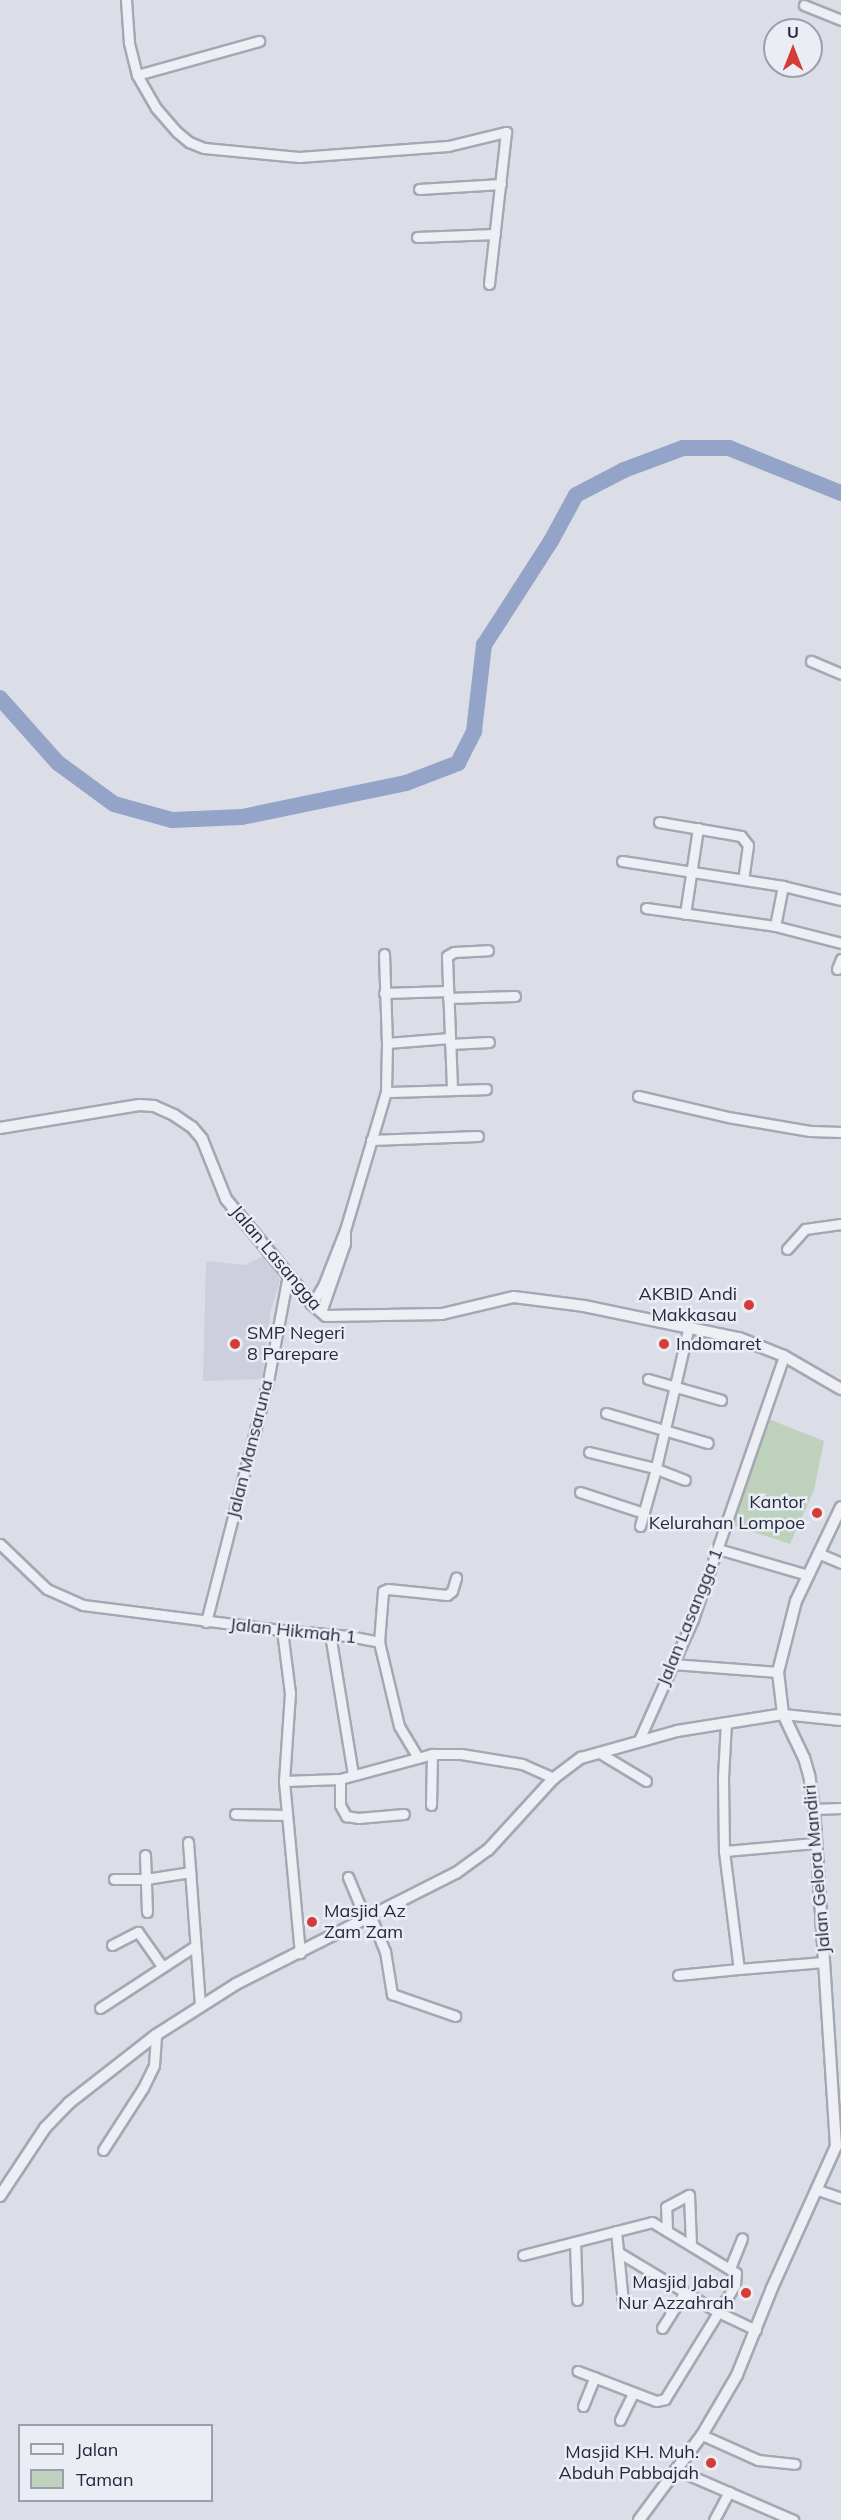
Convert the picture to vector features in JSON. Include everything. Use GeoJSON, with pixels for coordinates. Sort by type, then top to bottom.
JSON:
{"type":"FeatureCollection","features":[{"type":"Feature","properties":{"kind":"street"},"geometry":{"type":"LineString","coordinates":[[126,0],[129,43],[136,75],[156,108],[177,132],[189,142],[204,148],[299,157],[356,154],[448,146],[506,132],[489,284]]}},
{"type":"Feature","properties":{"kind":"street"},"geometry":{"type":"LineString","coordinates":[[804,5],[841,20]]}},
{"type":"Feature","properties":{"kind":"street"},"geometry":{"type":"LineString","coordinates":[[136,75],[259,41]]}},
{"type":"Feature","properties":{"kind":"street"},"geometry":{"type":"LineString","coordinates":[[419,189],[501,184]]}},
{"type":"Feature","properties":{"kind":"street"},"geometry":{"type":"LineString","coordinates":[[417,237],[495,234]]}},
{"type":"Feature","properties":{"kind":"street"},"geometry":{"type":"LineString","coordinates":[[811,661],[841,674]]}},
{"type":"Feature","properties":{"kind":"street"},"geometry":{"type":"LineString","coordinates":[[659,822],[742,837],[748,845],[743,879]]}},
{"type":"Feature","properties":{"kind":"street"},"geometry":{"type":"LineString","coordinates":[[685,914],[698,828]]}},
{"type":"Feature","properties":{"kind":"street"},"geometry":{"type":"LineString","coordinates":[[622,861],[783,886],[841,900]]}},
{"type":"Feature","properties":{"kind":"street"},"geometry":{"type":"LineString","coordinates":[[776,926],[783,886]]}},
{"type":"Feature","properties":{"kind":"street"},"geometry":{"type":"LineString","coordinates":[[646,908],[776,926],[841,943]]}},
{"type":"Feature","properties":{"kind":"street"},"geometry":{"type":"LineString","coordinates":[[452,1088],[446,961],[449,953],[488,950]]}},
{"type":"Feature","properties":{"kind":"street"},"geometry":{"type":"LineString","coordinates":[[312,1304],[323,1286],[345,1230],[386,1092],[384,954]]}},
{"type":"Feature","properties":{"kind":"street"},"geometry":{"type":"LineString","coordinates":[[837,969],[841,959]]}},
{"type":"Feature","properties":{"kind":"street"},"geometry":{"type":"LineString","coordinates":[[384,993],[515,996]]}},
{"type":"Feature","properties":{"kind":"street"},"geometry":{"type":"LineString","coordinates":[[387,1043],[489,1042]]}},
{"type":"Feature","properties":{"kind":"street"},"geometry":{"type":"LineString","coordinates":[[386,1092],[452,1088],[486,1089]]}},
{"type":"Feature","properties":{"kind":"street"},"geometry":{"type":"LineString","coordinates":[[638,1096],[728,1117],[810,1131],[841,1132]]}},
{"type":"Feature","properties":{"kind":"street","name":"Jalan Lasangga"},"geometry":{"type":"LineString","coordinates":[[0,1128],[131,1106],[145,1105],[163,1109],[185,1122],[202,1139],[226,1198],[312,1304],[321,1312],[332,1317],[434,1314],[498,1299],[520,1297],[584,1306],[739,1338],[784,1356],[841,1389]]}},
{"type":"Feature","properties":{"kind":"street"},"geometry":{"type":"LineString","coordinates":[[371,1140],[478,1136]]}},
{"type":"Feature","properties":{"kind":"street"},"geometry":{"type":"LineString","coordinates":[[787,1249],[805,1229],[841,1224]]}},
{"type":"Feature","properties":{"kind":"street"},"geometry":{"type":"LineString","coordinates":[[321,1312],[345,1243],[345,1230]]}},
{"type":"Feature","properties":{"kind":"street","name":"Jalan Mansaruna"},"geometry":{"type":"LineString","coordinates":[[206,1622],[268,1381],[288,1275]]}},
{"type":"Feature","properties":{"kind":"street"},"geometry":{"type":"LineString","coordinates":[[640,1526],[689,1326]]}},
{"type":"Feature","properties":{"kind":"street","name":"Jalan Lasangga 1"},"geometry":{"type":"LineString","coordinates":[[639,1740],[693,1619],[784,1356]]}},
{"type":"Feature","properties":{"kind":"street"},"geometry":{"type":"LineString","coordinates":[[648,1379],[721,1400]]}},
{"type":"Feature","properties":{"kind":"street"},"geometry":{"type":"LineString","coordinates":[[606,1413],[708,1443]]}},
{"type":"Feature","properties":{"kind":"street"},"geometry":{"type":"LineString","coordinates":[[589,1452],[654,1468],[685,1480]]}},
{"type":"Feature","properties":{"kind":"street"},"geometry":{"type":"LineString","coordinates":[[580,1492],[644,1513]]}},
{"type":"Feature","properties":{"kind":"street","name":"Jalan Gelora Mandiri"},"geometry":{"type":"LineString","coordinates":[[639,2520],[702,2435],[737,2375],[836,2146],[838,2102],[824,1962],[814,1809],[809,1775],[783,1714],[778,1672],[787,1630],[808,1575],[841,1507]]}},
{"type":"Feature","properties":{"kind":"street","name":"Jalan Hikmah 1"},"geometry":{"type":"LineString","coordinates":[[0,1544],[47,1589],[72,1602],[97,1608],[206,1622],[330,1634],[379,1642],[399,1726],[418,1758]]}},
{"type":"Feature","properties":{"kind":"street"},"geometry":{"type":"LineString","coordinates":[[718,1550],[808,1575]]}},
{"type":"Feature","properties":{"kind":"street"},"geometry":{"type":"LineString","coordinates":[[818,1553],[841,1563]]}},
{"type":"Feature","properties":{"kind":"street"},"geometry":{"type":"LineString","coordinates":[[379,1642],[383,1591],[388,1589],[447,1595],[452,1591],[456,1578]]}},
{"type":"Feature","properties":{"kind":"street"},"geometry":{"type":"LineString","coordinates":[[282,1630],[290,1693],[284,1781],[300,1953]]}},
{"type":"Feature","properties":{"kind":"street"},"geometry":{"type":"LineString","coordinates":[[330,1634],[353,1774]]}},
{"type":"Feature","properties":{"kind":"street"},"geometry":{"type":"LineString","coordinates":[[673,1664],[778,1672]]}},
{"type":"Feature","properties":{"kind":"street"},"geometry":{"type":"LineString","coordinates":[[0,2196],[31,2146],[57,2115],[156,2035],[236,1984],[368,1919],[475,1861],[488,1850],[554,1778],[581,1758],[639,1740],[726,1722],[783,1714],[841,1720]]}},
{"type":"Feature","properties":{"kind":"street"},"geometry":{"type":"LineString","coordinates":[[726,1722],[723,1778],[724,1851],[739,1969]]}},
{"type":"Feature","properties":{"kind":"street"},"geometry":{"type":"LineString","coordinates":[[598,1752],[646,1781]]}},
{"type":"Feature","properties":{"kind":"street"},"geometry":{"type":"LineString","coordinates":[[284,1781],[340,1779],[432,1754],[462,1754],[522,1764],[554,1778]]}},
{"type":"Feature","properties":{"kind":"street"},"geometry":{"type":"LineString","coordinates":[[431,1805],[432,1754]]}},
{"type":"Feature","properties":{"kind":"street"},"geometry":{"type":"LineString","coordinates":[[340,1779],[340,1805],[346,1816],[358,1818],[404,1814]]}},
{"type":"Feature","properties":{"kind":"street"},"geometry":{"type":"LineString","coordinates":[[814,1809],[841,1808]]}},
{"type":"Feature","properties":{"kind":"street"},"geometry":{"type":"LineString","coordinates":[[235,1814],[287,1815]]}},
{"type":"Feature","properties":{"kind":"street"},"geometry":{"type":"LineString","coordinates":[[188,1842],[200,2005]]}},
{"type":"Feature","properties":{"kind":"street"},"geometry":{"type":"LineString","coordinates":[[724,1851],[816,1844]]}},
{"type":"Feature","properties":{"kind":"street"},"geometry":{"type":"LineString","coordinates":[[145,1856],[147,1912]]}},
{"type":"Feature","properties":{"kind":"street"},"geometry":{"type":"LineString","coordinates":[[114,1879],[146,1879],[190,1872]]}},
{"type":"Feature","properties":{"kind":"street"},"geometry":{"type":"LineString","coordinates":[[348,1877],[385,1951],[392,1994],[454,2016]]}},
{"type":"Feature","properties":{"kind":"street"},"geometry":{"type":"LineString","coordinates":[[112,1945],[138,1932],[162,1965]]}},
{"type":"Feature","properties":{"kind":"street"},"geometry":{"type":"LineString","coordinates":[[100,2008],[162,1965],[195,1946]]}},
{"type":"Feature","properties":{"kind":"street"},"geometry":{"type":"LineString","coordinates":[[678,1975],[824,1962]]}},
{"type":"Feature","properties":{"kind":"street"},"geometry":{"type":"LineString","coordinates":[[103,2150],[143,2088],[154,2065],[156,2035]]}},
{"type":"Feature","properties":{"kind":"street"},"geometry":{"type":"LineString","coordinates":[[818,2190],[841,2198]]}},
{"type":"Feature","properties":{"kind":"street"},"geometry":{"type":"LineString","coordinates":[[667,2231],[666,2207],[689,2195],[691,2245]]}},
{"type":"Feature","properties":{"kind":"street"},"geometry":{"type":"LineString","coordinates":[[523,2255],[652,2222],[736,2273],[737,2280],[665,2399],[656,2401],[578,2371]]}},
{"type":"Feature","properties":{"kind":"street"},"geometry":{"type":"LineString","coordinates":[[616,2231],[623,2302]]}},
{"type":"Feature","properties":{"kind":"street"},"geometry":{"type":"LineString","coordinates":[[730,2268],[742,2238]]}},
{"type":"Feature","properties":{"kind":"street"},"geometry":{"type":"LineString","coordinates":[[574,2242],[577,2300]]}},
{"type":"Feature","properties":{"kind":"street"},"geometry":{"type":"LineString","coordinates":[[618,2252],[684,2293],[756,2330]]}},
{"type":"Feature","properties":{"kind":"street"},"geometry":{"type":"LineString","coordinates":[[662,2328],[684,2293]]}},
{"type":"Feature","properties":{"kind":"street"},"geometry":{"type":"LineString","coordinates":[[583,2406],[596,2377]]}},
{"type":"Feature","properties":{"kind":"street"},"geometry":{"type":"LineString","coordinates":[[620,2420],[633,2393]]}},
{"type":"Feature","properties":{"kind":"street"},"geometry":{"type":"LineString","coordinates":[[702,2435],[758,2460],[795,2464]]}},
{"type":"Feature","properties":{"kind":"street"},"geometry":{"type":"LineString","coordinates":[[675,2469],[793,2520]]}},
{"type":"Feature","properties":{"kind":"street"},"geometry":{"type":"LineString","coordinates":[[714,2520],[729,2492]]}},
{"type":"Feature","properties":{"kind":"street"},"geometry":{"type":"LineString","coordinates":[[767,2520],[772,2511]]}},
{"type":"Feature","properties":{"kind":"shaded area","name":"SMP Negeri 8 Parepare"},"geometry":{"type":"Polygon","coordinates":[[[266,1255],[280,1280],[271,1310],[262,1379],[203,1381],[206,1261],[245,1265],[266,1255]]]}},
{"type":"Feature","properties":{"kind":"green space"},"geometry":{"type":"Polygon","coordinates":[[[766,1418],[824,1441],[814,1490],[790,1544],[732,1525],[766,1418]]]}},
{"type":"Feature","properties":{"kind":"waterway"},"geometry":{"type":"LineString","coordinates":[[0,698],[58,763],[114,804],[172,820],[242,817],[406,783],[458,763],[474,731],[484,645],[551,541],[576,495],[624,470],[683,448],[729,448],[841,493]]}},
{"type":"Feature","properties":{"kind":"place","name":"AKBID Andi Makkasau"},"geometry":{"type":"Point","coordinates":[749,1305]}},
{"type":"Feature","properties":{"kind":"place","name":"SMP Negeri 8 Parepare"},"geometry":{"type":"Point","coordinates":[235,1344]}},
{"type":"Feature","properties":{"kind":"place","name":"Indomaret"},"geometry":{"type":"Point","coordinates":[664,1344]}},
{"type":"Feature","properties":{"kind":"place","name":"Kantor Kelurahan Lompoe"},"geometry":{"type":"Point","coordinates":[817,1513]}},
{"type":"Feature","properties":{"kind":"place","name":"Masjid Az Zam Zam"},"geometry":{"type":"Point","coordinates":[312,1922]}},
{"type":"Feature","properties":{"kind":"place","name":"Masjid Jabal Nur Azzahrah"},"geometry":{"type":"Point","coordinates":[746,2293]}},
{"type":"Feature","properties":{"kind":"place","name":"Masjid KH. Muh. Abduh Pabbajah"},"geometry":{"type":"Point","coordinates":[711,2463]}}]}
